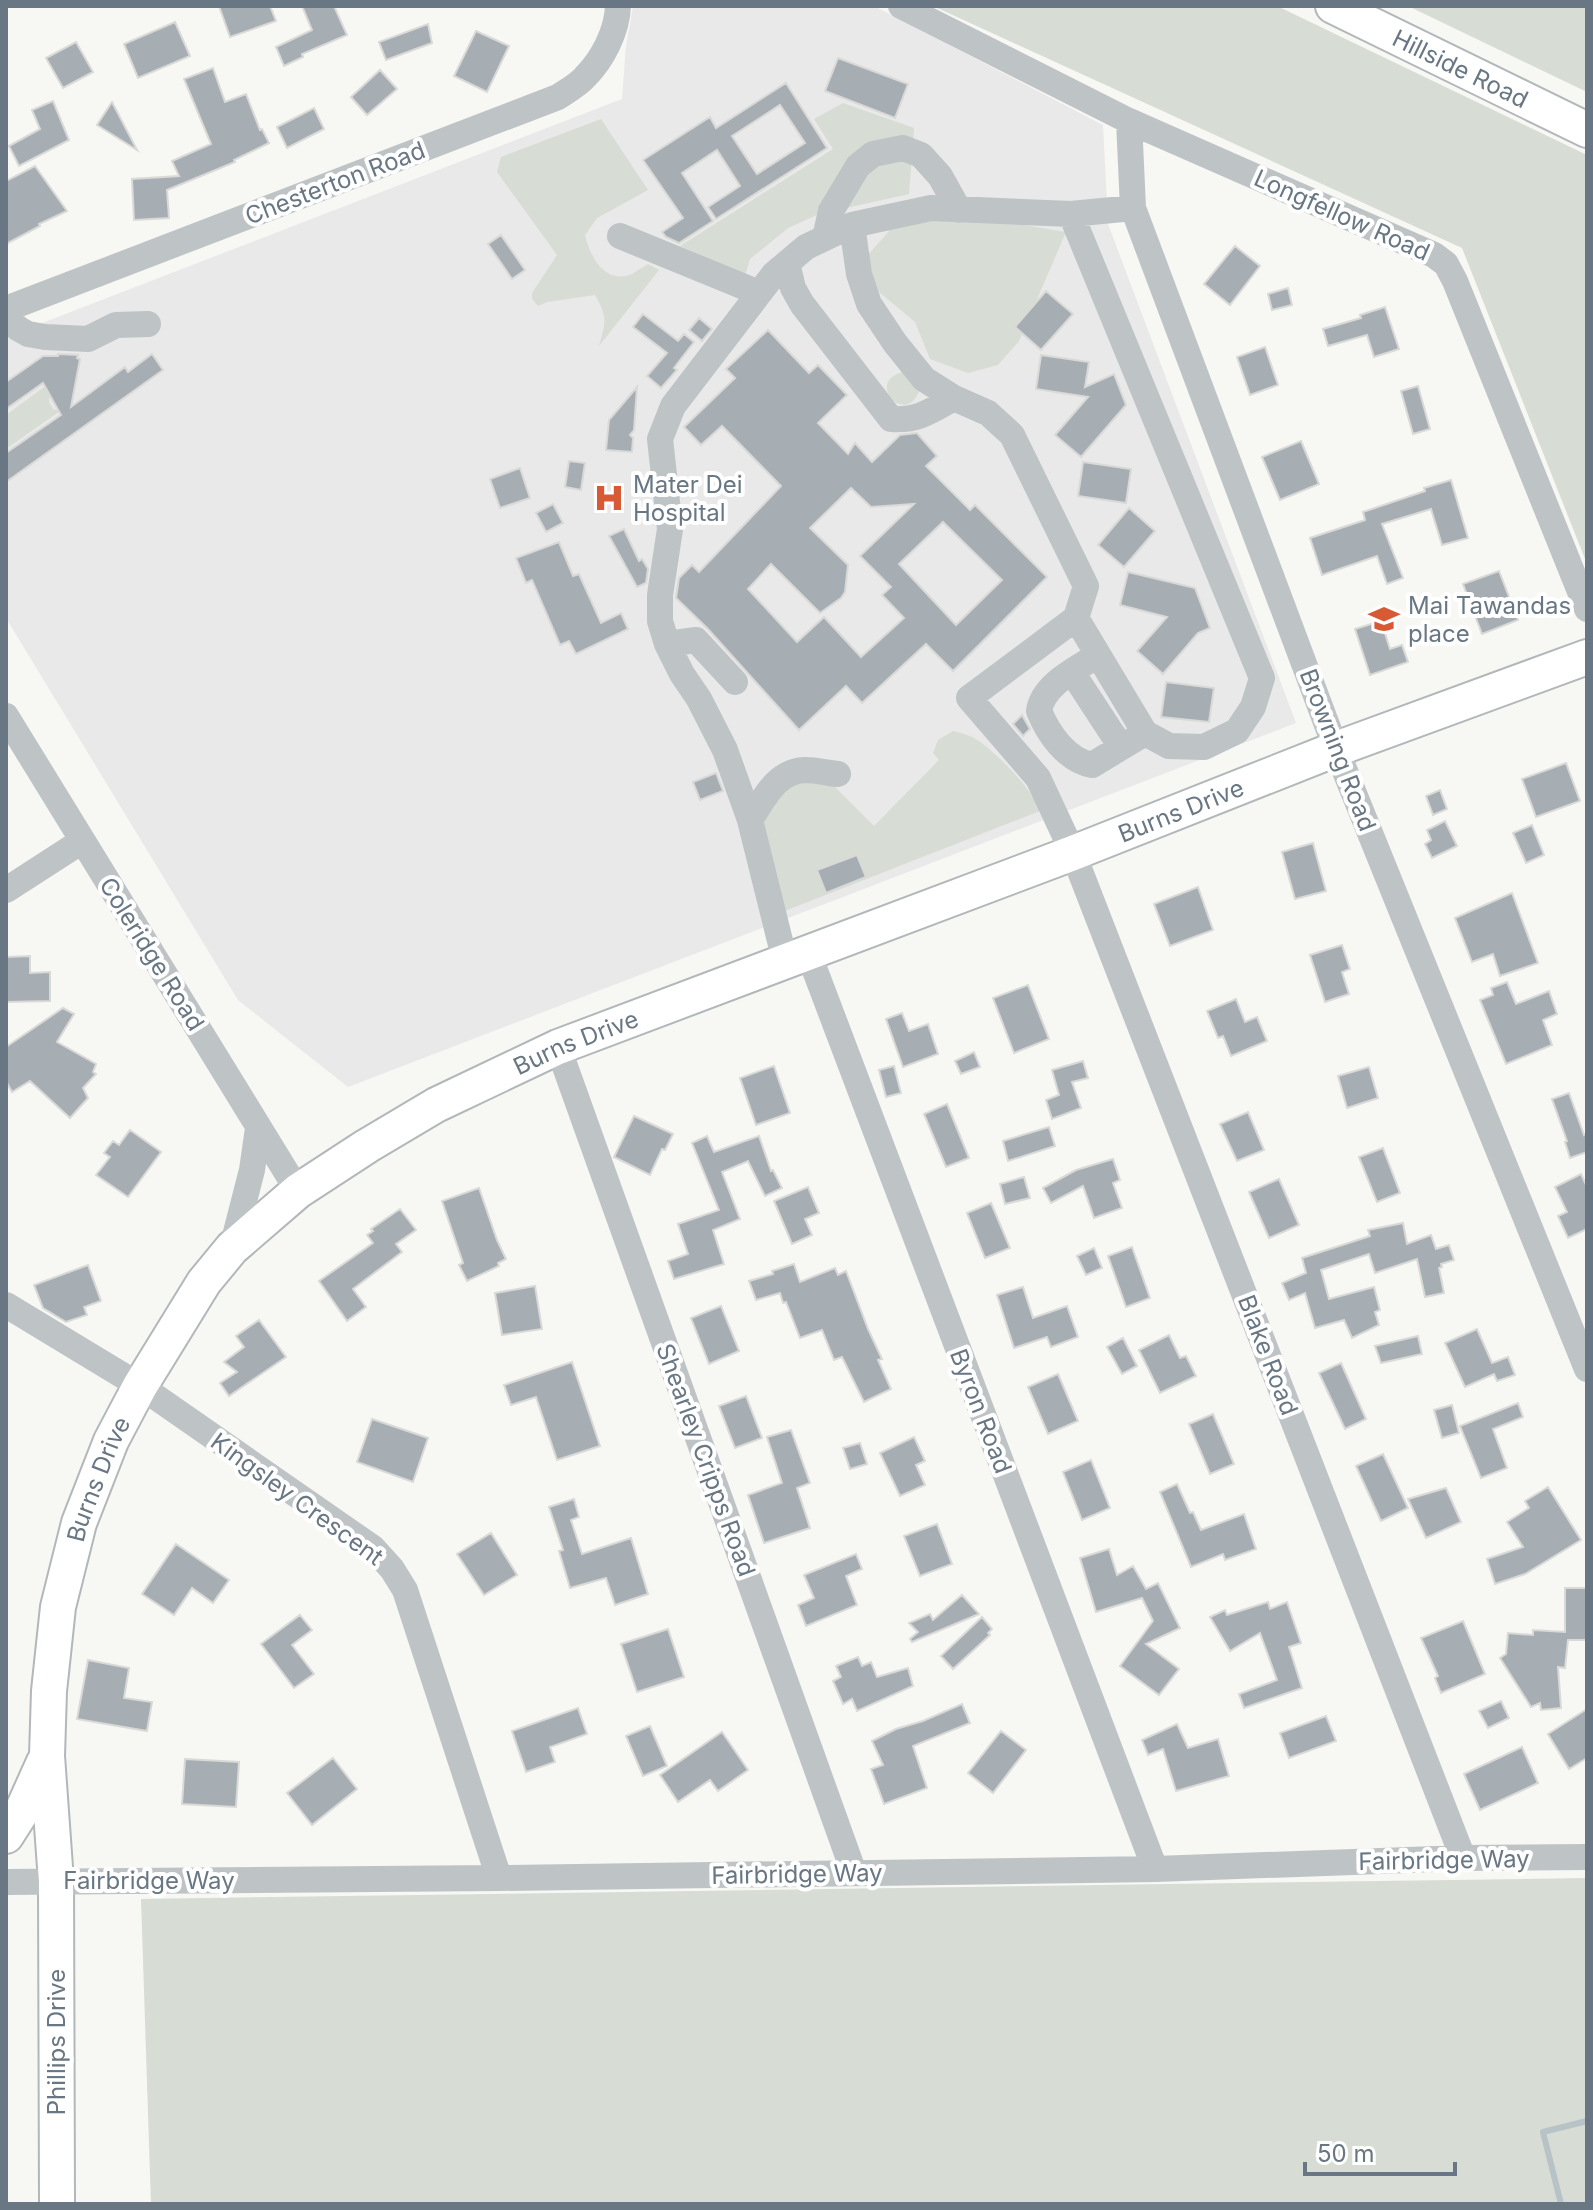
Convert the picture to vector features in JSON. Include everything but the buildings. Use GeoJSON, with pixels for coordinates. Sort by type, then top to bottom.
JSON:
{"type":"FeatureCollection","features":[{"type":"Feature","properties":{"kind":"main road","name":"Hillside Road"},"geometry":{"type":"LineString","coordinates":[[1333,6],[1587,130]]}},
{"type":"Feature","properties":{"kind":"main road","name":"Burns Drive"},"geometry":{"type":"LineString","coordinates":[[56,1881],[47,1756],[49,1691],[58,1607],[79,1523],[111,1441],[140,1386],[204,1282],[232,1248],[298,1191],[436,1105],[558,1047],[1073,853],[1336,749],[1587,657]]}},
{"type":"Feature","properties":{"kind":"main road"},"geometry":{"type":"LineString","coordinates":[[6,1836],[22,1811],[47,1756]]}},
{"type":"Feature","properties":{"kind":"main road","name":"Phillips Drive"},"geometry":{"type":"LineString","coordinates":[[56,1881],[57,2204]]}},
{"type":"Feature","properties":{"kind":"street","name":"Chesterton Road"},"geometry":{"type":"LineString","coordinates":[[6,309],[558,97],[585,78],[607,48],[617,20],[618,6]]}},
{"type":"Feature","properties":{"kind":"street","name":"Longfellow Road"},"geometry":{"type":"LineString","coordinates":[[901,6],[1129,121],[1434,255],[1446,264],[1587,609]]}},
{"type":"Feature","properties":{"kind":"street","name":"Browning Road"},"geometry":{"type":"LineString","coordinates":[[1129,121],[1133,208],[1336,749],[1587,1369]]}},
{"type":"Feature","properties":{"kind":"street"},"geometry":{"type":"LineString","coordinates":[[825,238],[831,211],[858,166],[873,154],[903,148],[921,155],[940,176],[959,210]]}},
{"type":"Feature","properties":{"kind":"street","name":"Byron Road"},"geometry":{"type":"LineString","coordinates":[[1133,208],[1071,214],[931,208],[852,225],[806,247],[774,274],[673,406],[660,439],[670,529],[660,595],[660,621],[667,644],[725,750],[797,957],[1155,1869]]}},
{"type":"Feature","properties":{"kind":"street"},"geometry":{"type":"LineString","coordinates":[[852,225],[859,274],[869,304],[895,343],[924,379],[954,398],[988,413],[1012,435],[1086,586],[1076,618],[1145,733],[1169,746],[1204,747],[1237,731],[1253,707],[1262,678],[1071,214]]}},
{"type":"Feature","properties":{"kind":"street"},"geometry":{"type":"LineString","coordinates":[[620,236],[759,293]]}},
{"type":"Feature","properties":{"kind":"street"},"geometry":{"type":"LineString","coordinates":[[787,263],[793,288],[802,304],[891,419],[921,417],[954,398]]}},
{"type":"Feature","properties":{"kind":"street"},"geometry":{"type":"LineString","coordinates":[[6,309],[19,329],[45,337],[88,339],[116,325],[148,324]]}},
{"type":"Feature","properties":{"kind":"street","name":"Blake Road"},"geometry":{"type":"LineString","coordinates":[[1076,618],[969,698],[1038,778],[1073,853],[1463,1858]]}},
{"type":"Feature","properties":{"kind":"street"},"geometry":{"type":"LineString","coordinates":[[667,644],[696,640],[735,682]]}},
{"type":"Feature","properties":{"kind":"street"},"geometry":{"type":"LineString","coordinates":[[1098,655],[1053,686],[1040,704],[1043,721],[1075,760],[1092,765],[1145,733]]}},
{"type":"Feature","properties":{"kind":"street"},"geometry":{"type":"LineString","coordinates":[[1072,672],[1121,747]]}},
{"type":"Feature","properties":{"kind":"street","name":"Coleridge Road"},"geometry":{"type":"LineString","coordinates":[[6,716],[298,1191]]}},
{"type":"Feature","properties":{"kind":"street"},"geometry":{"type":"LineString","coordinates":[[750,820],[769,790],[785,775],[805,770],[838,774]]}},
{"type":"Feature","properties":{"kind":"street"},"geometry":{"type":"LineString","coordinates":[[6,890],[82,841]]}},
{"type":"Feature","properties":{"kind":"street","name":"Shearley Cripps Road"},"geometry":{"type":"LineString","coordinates":[[558,1047],[854,1873]]}},
{"type":"Feature","properties":{"kind":"street"},"geometry":{"type":"LineString","coordinates":[[232,1248],[252,1170],[258,1128]]}},
{"type":"Feature","properties":{"kind":"street","name":"Kingsley Crescent"},"geometry":{"type":"LineString","coordinates":[[6,1305],[140,1386],[373,1548],[392,1569],[405,1590],[499,1878]]}},
{"type":"Feature","properties":{"kind":"street","name":"Fairbridge Way"},"geometry":{"type":"LineString","coordinates":[[6,1882],[1155,1869],[1463,1858],[1587,1857]]}},
{"type":"Feature","properties":{"kind":"shaded area","name":"Mater Dei Hospital"},"geometry":{"type":"Polygon","coordinates":[[[633,6],[874,6],[1103,125],[1108,224],[1296,723],[348,1087],[238,1000],[6,618],[6,337],[622,99],[633,6]]]}},
{"type":"Feature","properties":{"kind":"shaded area"},"geometry":{"type":"Polygon","coordinates":[[[933,6],[1277,6],[1587,155],[1587,564],[1462,248],[933,6]]]}},
{"type":"Feature","properties":{"kind":"shaded area"},"geometry":{"type":"Polygon","coordinates":[[[1408,6],[1587,6],[1587,92],[1408,6]]]}},
{"type":"Feature","properties":{"kind":"shaded area"},"geometry":{"type":"Polygon","coordinates":[[[843,103],[914,128],[909,194],[819,214],[788,228],[750,259],[745,276],[680,246],[833,149],[814,119],[843,103]]]}},
{"type":"Feature","properties":{"kind":"shaded area"},"geometry":{"type":"Polygon","coordinates":[[[601,119],[648,190],[597,218],[585,235],[587,243],[600,267],[614,276],[632,274],[648,264],[659,270],[599,346],[604,320],[595,295],[538,306],[532,299],[532,293],[557,255],[497,172],[501,157],[601,119]]]}},
{"type":"Feature","properties":{"kind":"shaded area"},"geometry":{"type":"Polygon","coordinates":[[[924,215],[969,216],[1066,232],[1019,341],[998,365],[968,373],[930,359],[915,322],[873,287],[865,258],[891,229],[924,215]]]}},
{"type":"Feature","properties":{"kind":"shaded area"},"geometry":{"type":"Polygon","coordinates":[[[904,372],[919,391],[913,401],[905,405],[891,398],[887,391],[893,377],[904,372]]]}},
{"type":"Feature","properties":{"kind":"shaded area"},"geometry":{"type":"Polygon","coordinates":[[[51,385],[49,402],[53,409],[60,411],[6,449],[6,415],[51,385]]]}},
{"type":"Feature","properties":{"kind":"shaded area"},"geometry":{"type":"Polygon","coordinates":[[[953,731],[974,738],[994,753],[1022,783],[1040,811],[782,912],[759,822],[789,781],[826,778],[874,826],[939,760],[933,753],[938,740],[953,731]]]}},
{"type":"Feature","properties":{"kind":"shaded area"},"geometry":{"type":"Polygon","coordinates":[[[1587,1878],[1587,2204],[151,2204],[141,1899],[1587,1878]]]}},
{"type":"Feature","properties":{"kind":"waterway"},"geometry":{"type":"LineString","coordinates":[[1561,2204],[1543,2132],[1587,2121]]}},
{"type":"Feature","properties":{"kind":"place","name":"Mater Dei Hospital"},"geometry":{"type":"Point","coordinates":[609,498]}},
{"type":"Feature","properties":{"kind":"place","name":"Mai Tawandas place"},"geometry":{"type":"Point","coordinates":[1384,619]}}]}
